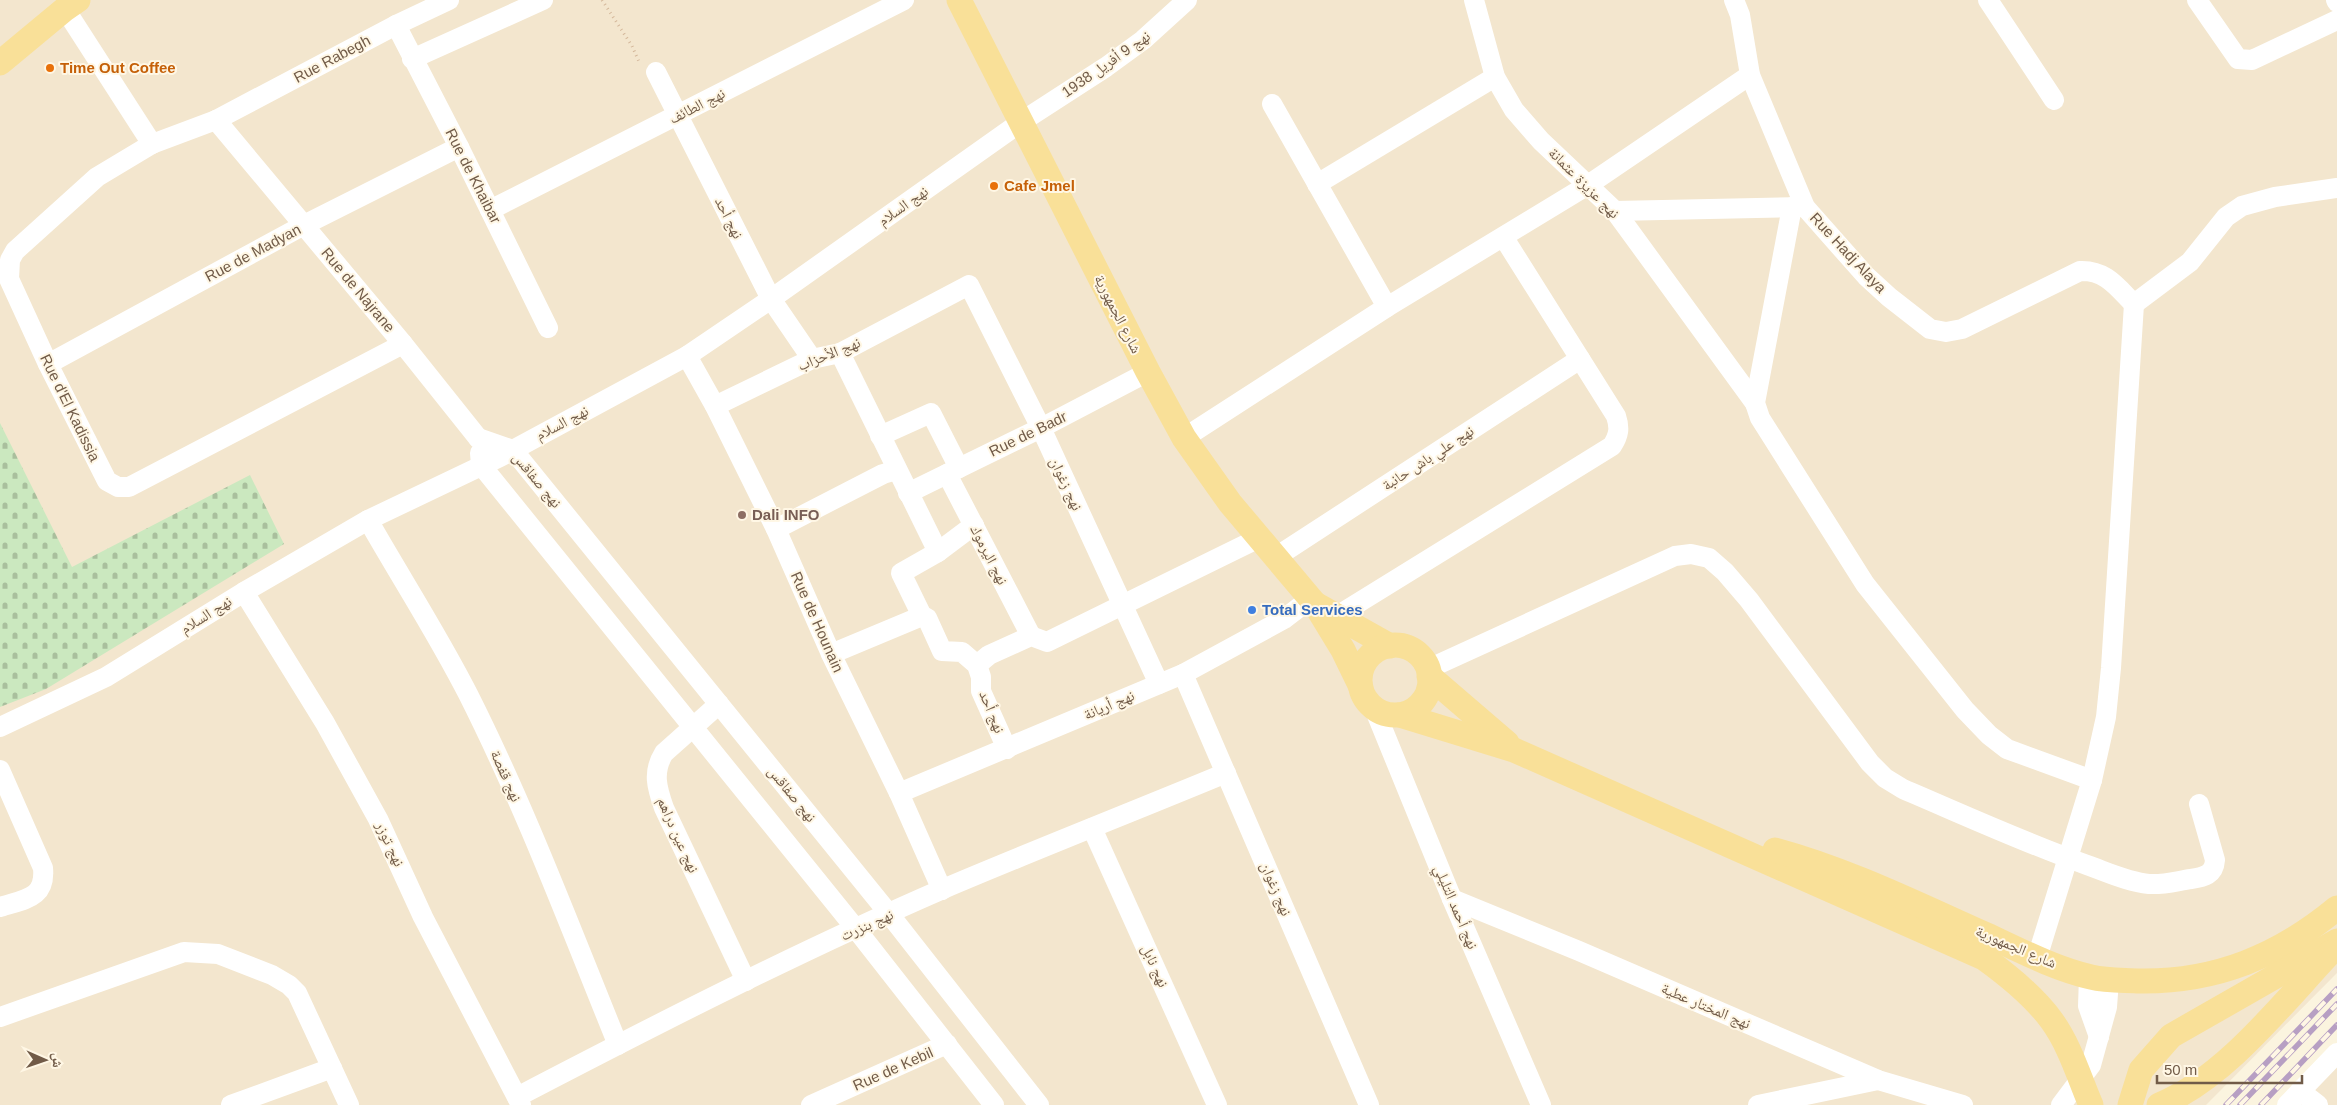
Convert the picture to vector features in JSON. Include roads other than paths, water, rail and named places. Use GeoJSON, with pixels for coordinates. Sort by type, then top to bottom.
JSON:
{"type":"FeatureCollection","features":[{"type":"Feature","properties":{"kind":"main road","name":"شارع الجمهورية"},"geometry":{"type":"LineString","coordinates":[[960,0],[1148,372],[1184,438],[1230,503],[1258,538],[1321,606]]}},
{"type":"Feature","properties":{"kind":"main road"},"geometry":{"type":"LineString","coordinates":[[0,63],[71,4]]}},
{"type":"Feature","properties":{"kind":"main road"},"geometry":{"type":"LineString","coordinates":[[1321,606],[1390,646],[1409,648],[1424,660],[1429,673],[1429,687],[1419,705],[1410,712],[1391,715],[1374,708],[1367,702],[1321,606]]}},
{"type":"Feature","properties":{"kind":"main road"},"geometry":{"type":"LineString","coordinates":[[1360,685],[1360,674],[1370,655],[1390,646]]}},
{"type":"Feature","properties":{"kind":"main road"},"geometry":{"type":"LineString","coordinates":[[1429,673],[1514,750]]}},
{"type":"Feature","properties":{"kind":"main road"},"geometry":{"type":"LineString","coordinates":[[1400,714],[1514,750],[1984,958],[2007,975],[2052,1021],[2075,1064],[2091,1105]]}},
{"type":"Feature","properties":{"kind":"main road","name":"شارع الجمهورية"},"geometry":{"type":"LineString","coordinates":[[1692,828],[1817,864],[1901,897],[2037,958],[2099,978],[2185,979],[2250,962],[2278,950],[2311,930],[2337,908]]}},
{"type":"Feature","properties":{"kind":"main road"},"geometry":{"type":"LineString","coordinates":[[2130,1105],[2141,1070],[2171,1036],[2337,941]]}},
{"type":"Feature","properties":{"kind":"main road"},"geometry":{"type":"LineString","coordinates":[[2159,1105],[2184,1093],[2239,1050],[2337,945]]}},
{"type":"Feature","properties":{"kind":"street","name":"Rue Rabegh"},"geometry":{"type":"LineString","coordinates":[[216,120],[396,25],[449,0]]}},
{"type":"Feature","properties":{"kind":"street"},"geometry":{"type":"LineString","coordinates":[[412,59],[543,0]]}},
{"type":"Feature","properties":{"kind":"street","name":"نهج الطائف"},"geometry":{"type":"LineString","coordinates":[[490,210],[677,117],[904,0]]}},
{"type":"Feature","properties":{"kind":"street","name":"نهج 9 أفريل 1938"},"geometry":{"type":"LineString","coordinates":[[1021,122],[1143,40],[1187,0]]}},
{"type":"Feature","properties":{"kind":"street","name":"نهج عزيزة عثمانة"},"geometry":{"type":"LineString","coordinates":[[1474,0],[1495,77],[1514,110],[1541,141],[1615,211],[1754,403],[1774,444],[1865,584],[1965,710],[1989,735],[2007,749],[2092,780]]}},
{"type":"Feature","properties":{"kind":"street","name":"Rue Hadj Alaya"},"geometry":{"type":"LineString","coordinates":[[1734,0],[1740,15],[1750,75],[1798,207],[1866,276],[1889,297],[1930,329],[1946,332],[1962,329],[2080,271],[2094,270],[2111,280],[2134,304]]}},
{"type":"Feature","properties":{"kind":"street"},"geometry":{"type":"LineString","coordinates":[[1988,0],[2054,100]]}},
{"type":"Feature","properties":{"kind":"street"},"geometry":{"type":"LineString","coordinates":[[2197,0],[2238,59],[2244,61],[2252,60],[2337,20]]}},
{"type":"Feature","properties":{"kind":"street"},"geometry":{"type":"LineString","coordinates":[[71,4],[152,144]]}},
{"type":"Feature","properties":{"kind":"street","name":"Rue de Khaibar"},"geometry":{"type":"LineString","coordinates":[[396,25],[459,147],[548,328]]}},
{"type":"Feature","properties":{"kind":"street","name":"نهج أحد"},"geometry":{"type":"LineString","coordinates":[[656,72],[677,117],[771,299],[812,359]]}},
{"type":"Feature","properties":{"kind":"street"},"geometry":{"type":"LineString","coordinates":[[1184,438],[1387,308],[1588,185],[1750,75]]}},
{"type":"Feature","properties":{"kind":"street"},"geometry":{"type":"LineString","coordinates":[[1317,184],[1495,77]]}},
{"type":"Feature","properties":{"kind":"street"},"geometry":{"type":"LineString","coordinates":[[1272,104],[1387,308]]}},
{"type":"Feature","properties":{"kind":"street","name":"Rue d'El Kadissia"},"geometry":{"type":"LineString","coordinates":[[216,120],[152,144],[97,177],[15,250],[10,260],[9,279],[48,364],[107,481],[118,487],[130,487],[403,344]]}},
{"type":"Feature","properties":{"kind":"street","name":"Rue de Najrane"},"geometry":{"type":"LineString","coordinates":[[216,120],[403,344],[478,438]]}},
{"type":"Feature","properties":{"kind":"street","name":"نهج السلام"},"geometry":{"type":"LineString","coordinates":[[0,726],[106,677],[244,592],[368,520],[513,450],[687,356],[771,299],[1021,122]]}},
{"type":"Feature","properties":{"kind":"street","name":"Rue de Madyan"},"geometry":{"type":"LineString","coordinates":[[48,364],[304,226],[459,147]]}},
{"type":"Feature","properties":{"kind":"street"},"geometry":{"type":"LineString","coordinates":[[2037,958],[2092,780],[2106,717],[2111,668],[2134,304],[2190,262],[2226,217],[2242,206],[2276,197],[2337,188]]}},
{"type":"Feature","properties":{"kind":"street"},"geometry":{"type":"LineString","coordinates":[[1615,211],[1798,207],[1754,403]]}},
{"type":"Feature","properties":{"kind":"street","name":"نهج أريانة"},"geometry":{"type":"LineString","coordinates":[[898,793],[1183,674],[1284,619],[1321,606],[1612,446],[1618,437],[1619,426],[1616,416],[1504,238]]}},
{"type":"Feature","properties":{"kind":"street","name":"نهج الأحزاب"},"geometry":{"type":"LineString","coordinates":[[715,406],[812,359],[840,353],[969,285]]}},
{"type":"Feature","properties":{"kind":"street","name":"نهج زغوان"},"geometry":{"type":"LineString","coordinates":[[969,285],[1041,428],[1159,684]]}},
{"type":"Feature","properties":{"kind":"street"},"geometry":{"type":"LineString","coordinates":[[840,353],[938,552]]}},
{"type":"Feature","properties":{"kind":"street","name":"Rue de Hounain"},"geometry":{"type":"LineString","coordinates":[[687,356],[715,406],[776,529],[830,654],[898,793],[942,890]]}},
{"type":"Feature","properties":{"kind":"street","name":"نهج علي باش حانبة"},"geometry":{"type":"LineString","coordinates":[[1276,557],[1580,359]]}},
{"type":"Feature","properties":{"kind":"street","name":"Rue de Badr"},"geometry":{"type":"LineString","coordinates":[[908,493],[1041,428],[1148,372]]}},
{"type":"Feature","properties":{"kind":"street","name":"نهج اليرموك"},"geometry":{"type":"LineString","coordinates":[[880,436],[931,413],[974,525],[1031,636]]}},
{"type":"Feature","properties":{"kind":"street"},"geometry":{"type":"LineString","coordinates":[[478,438],[481,465],[856,929],[994,1105]]}},
{"type":"Feature","properties":{"kind":"street","name":"نهج صفاقس"},"geometry":{"type":"LineString","coordinates":[[478,438],[513,450],[890,915],[1039,1105]]}},
{"type":"Feature","properties":{"kind":"street"},"geometry":{"type":"LineString","coordinates":[[776,529],[883,474],[897,470]]}},
{"type":"Feature","properties":{"kind":"street","name":"نهج قفصة"},"geometry":{"type":"LineString","coordinates":[[368,520],[467,692],[540,854],[618,1045]]}},
{"type":"Feature","properties":{"kind":"street"},"geometry":{"type":"LineString","coordinates":[[974,525],[938,552],[902,573],[922,616],[927,618],[942,651],[962,652],[976,665],[989,654],[1031,636],[1047,642],[1258,538]]}},
{"type":"Feature","properties":{"kind":"street"},"geometry":{"type":"LineString","coordinates":[[1429,673],[1675,556],[1690,554],[1709,558],[1724,572],[1749,600],[1870,763],[1884,778],[1903,790],[2068,858],[2128,880],[2148,884],[2162,884],[2210,874],[2214,868],[2215,860],[2199,804]]}},
{"type":"Feature","properties":{"kind":"street","name":"نهج توزر"},"geometry":{"type":"LineString","coordinates":[[244,592],[325,724],[378,819],[423,917],[519,1101]]}},
{"type":"Feature","properties":{"kind":"street"},"geometry":{"type":"LineString","coordinates":[[830,654],[922,616]]}},
{"type":"Feature","properties":{"kind":"street","name":"نهج أحد"},"geometry":{"type":"LineString","coordinates":[[976,665],[981,678],[981,691],[1007,749]]}},
{"type":"Feature","properties":{"kind":"street","name":"نهج زغوان"},"geometry":{"type":"LineString","coordinates":[[1183,674],[1369,1105]]}},
{"type":"Feature","properties":{"kind":"street","name":"نهج عين دراهم"},"geometry":{"type":"LineString","coordinates":[[719,704],[664,753],[658,763],[657,788],[664,808],[746,981]]}},
{"type":"Feature","properties":{"kind":"street","name":"نهج أحمد التليلي"},"geometry":{"type":"LineString","coordinates":[[1374,708],[1452,899],[1541,1105]]}},
{"type":"Feature","properties":{"kind":"street"},"geometry":{"type":"LineString","coordinates":[[0,770],[43,868],[44,878],[42,887],[35,895],[0,907]]}},
{"type":"Feature","properties":{"kind":"street","name":"نهج بنزرت"},"geometry":{"type":"LineString","coordinates":[[519,1101],[618,1045],[856,929],[942,890],[1226,773]]}},
{"type":"Feature","properties":{"kind":"street","name":"نهج نابل"},"geometry":{"type":"LineString","coordinates":[[1092,828],[1217,1105]]}},
{"type":"Feature","properties":{"kind":"street","name":"نهج المختار عطية"},"geometry":{"type":"LineString","coordinates":[[1452,899],[1580,951],[1878,1080],[1962,1105]]}},
{"type":"Feature","properties":{"kind":"street"},"geometry":{"type":"LineString","coordinates":[[0,1017],[184,952],[218,954],[272,975],[289,984],[297,993],[349,1105]]}},
{"type":"Feature","properties":{"kind":"street"},"geometry":{"type":"LineString","coordinates":[[2061,1105],[2091,1065],[2107,1008],[2099,978]]}},
{"type":"Feature","properties":{"kind":"street","name":"Rue de Kebil"},"geometry":{"type":"LineString","coordinates":[[811,1105],[947,1044]]}},
{"type":"Feature","properties":{"kind":"street"},"geometry":{"type":"LineString","coordinates":[[2318,1105],[2294,1098],[2337,1053]]}},
{"type":"Feature","properties":{"kind":"street"},"geometry":{"type":"LineString","coordinates":[[230,1105],[332,1068]]}},
{"type":"Feature","properties":{"kind":"street"},"geometry":{"type":"LineString","coordinates":[[1758,1105],[1878,1080]]}},
{"type":"Feature","properties":{"kind":"railway"},"geometry":{"type":"LineString","coordinates":[[2226,1105],[2337,989]]}},
{"type":"Feature","properties":{"kind":"railway"},"geometry":{"type":"LineString","coordinates":[[2240,1105],[2337,1004]]}},
{"type":"Feature","properties":{"kind":"railway"},"geometry":{"type":"LineString","coordinates":[[2261,1105],[2337,1025]]}},
{"type":"Feature","properties":{"kind":"place","name":"Time Out Coffee"},"geometry":{"type":"Point","coordinates":[50,68]}},
{"type":"Feature","properties":{"kind":"place","name":"Cafe Jmel"},"geometry":{"type":"Point","coordinates":[994,186]}},
{"type":"Feature","properties":{"kind":"place","name":"Dali INFO"},"geometry":{"type":"Point","coordinates":[742,515]}},
{"type":"Feature","properties":{"kind":"place","name":"Total Services"},"geometry":{"type":"Point","coordinates":[1252,610]}}]}
